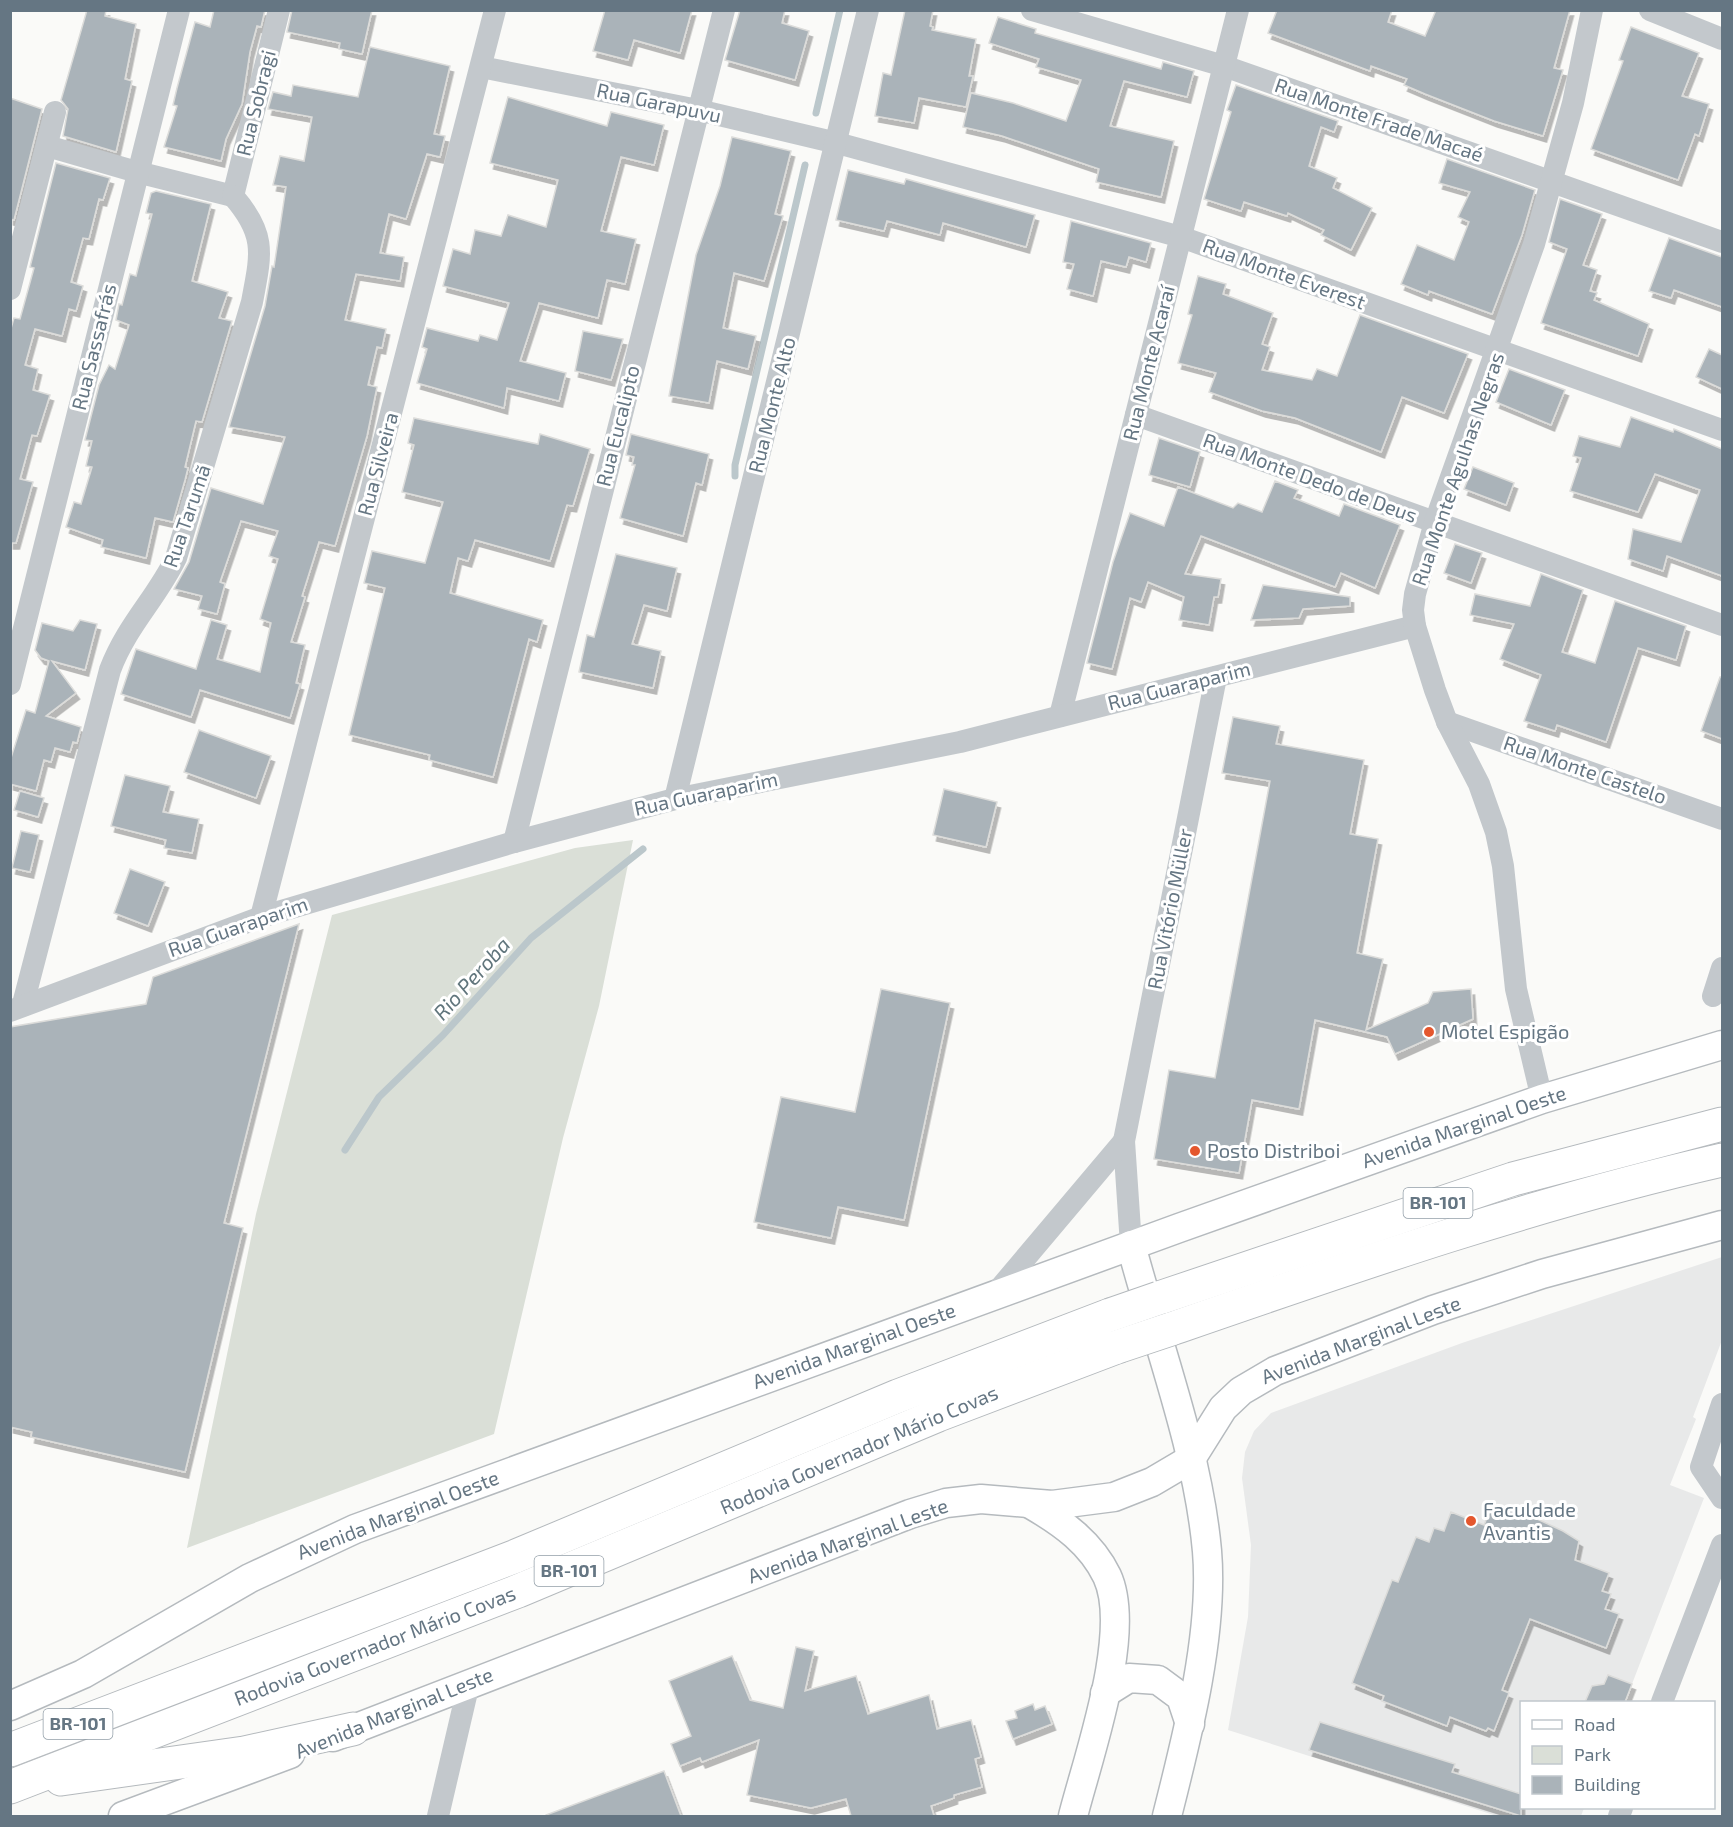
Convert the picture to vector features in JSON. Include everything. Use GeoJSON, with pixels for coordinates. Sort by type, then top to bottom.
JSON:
{"type":"FeatureCollection","features":[{"type":"Feature","properties":{"kind":"highway","name":"Rodovia Governador Mário Covas"},"geometry":{"type":"LineString","coordinates":[[10,1750],[516,1556],[898,1396],[1110,1315],[1513,1179],[1722,1124]]}},
{"type":"Feature","properties":{"kind":"highway","name":"Rodovia Governador Mário Covas"},"geometry":{"type":"LineString","coordinates":[[14,1785],[538,1583],[938,1415],[1117,1347],[1486,1222],[1574,1196],[1722,1160]]}},
{"type":"Feature","properties":{"kind":"highway"},"geometry":{"type":"LineString","coordinates":[[14,1785],[244,1753],[353,1729]]}},
{"type":"Feature","properties":{"kind":"main road","name":"Avenida Marginal Oeste"},"geometry":{"type":"LineString","coordinates":[[10,1706],[83,1674],[250,1578],[355,1528],[995,1294],[1542,1099],[1722,1045]]}},
{"type":"Feature","properties":{"kind":"main road","name":"Avenida Marginal Leste"},"geometry":{"type":"LineString","coordinates":[[123,1816],[946,1503],[981,1499],[1032,1505],[1083,1503],[1114,1497],[1152,1482],[1191,1459],[1223,1408],[1241,1391],[1275,1371],[1433,1310],[1531,1278],[1722,1225]]}},
{"type":"Feature","properties":{"kind":"main road","name":"Rua Vitório Müller"},"geometry":{"type":"LineString","coordinates":[[1131,1245],[1191,1459],[1206,1551],[1207,1605],[1190,1724],[1167,1816]]}},
{"type":"Feature","properties":{"kind":"main road"},"geometry":{"type":"LineString","coordinates":[[1032,1505],[1061,1522],[1085,1544],[1107,1577],[1116,1615],[1114,1647],[1105,1693],[1073,1816]]}},
{"type":"Feature","properties":{"kind":"main road"},"geometry":{"type":"LineString","coordinates":[[1105,1693],[1130,1678],[1158,1680],[1181,1697],[1190,1724]]}},
{"type":"Feature","properties":{"kind":"street","name":"Rua Sassafrás"},"geometry":{"type":"LineString","coordinates":[[10,684],[179,10]]}},
{"type":"Feature","properties":{"kind":"street","name":"Rua Sobragi"},"geometry":{"type":"LineString","coordinates":[[233,196],[279,10]]}},
{"type":"Feature","properties":{"kind":"street","name":"Rua Silveira"},"geometry":{"type":"LineString","coordinates":[[261,917],[495,10]]}},
{"type":"Feature","properties":{"kind":"street","name":"Rua Eucalipto"},"geometry":{"type":"LineString","coordinates":[[514,842],[723,10]]}},
{"type":"Feature","properties":{"kind":"street","name":"Rua Monte Alto"},"geometry":{"type":"LineString","coordinates":[[675,799],[868,10]]}},
{"type":"Feature","properties":{"kind":"street","name":"Rua Monte Frade Macaé"},"geometry":{"type":"LineString","coordinates":[[1032,10],[1224,66],[1722,242]]}},
{"type":"Feature","properties":{"kind":"street","name":"Rua Monte Acaraí"},"geometry":{"type":"LineString","coordinates":[[1060,716],[1238,10]]}},
{"type":"Feature","properties":{"kind":"street","name":"Rua Monte Agulhas Negras"},"geometry":{"type":"LineString","coordinates":[[1542,1099],[1516,989],[1503,866],[1496,832],[1479,784],[1447,722],[1415,626],[1415,594],[1435,522],[1534,244],[1573,103],[1592,10]]}},
{"type":"Feature","properties":{"kind":"street"},"geometry":{"type":"LineString","coordinates":[[1650,10],[1722,39]]}},
{"type":"Feature","properties":{"kind":"street","name":"Rua Garapuvu"},"geometry":{"type":"LineString","coordinates":[[481,67],[698,110],[837,143]]}},
{"type":"Feature","properties":{"kind":"street"},"geometry":{"type":"LineString","coordinates":[[10,289],[55,112]]}},
{"type":"Feature","properties":{"kind":"street","name":"Rua Monte Everest"},"geometry":{"type":"LineString","coordinates":[[837,143],[1181,237],[1722,430]]}},
{"type":"Feature","properties":{"kind":"street"},"geometry":{"type":"LineString","coordinates":[[47,146],[233,196]]}},
{"type":"Feature","properties":{"kind":"street","name":"Rua Tarumã"},"geometry":{"type":"LineString","coordinates":[[17,1008],[110,670],[127,631],[164,582],[177,558],[252,302],[258,266],[257,231],[250,215],[233,196]]}},
{"type":"Feature","properties":{"kind":"street","name":"Rua Monte Dedo de Deus"},"geometry":{"type":"LineString","coordinates":[[1136,415],[1722,625]]}},
{"type":"Feature","properties":{"kind":"street","name":"Rua Guaraparim"},"geometry":{"type":"LineString","coordinates":[[17,1008],[261,917],[514,842],[675,799],[960,742],[1415,626]]}},
{"type":"Feature","properties":{"kind":"street","name":"Rua Vitório Müller"},"geometry":{"type":"LineString","coordinates":[[1131,1245],[1124,1141],[1216,677]]}},
{"type":"Feature","properties":{"kind":"street","name":"Rua Monte Castelo"},"geometry":{"type":"LineString","coordinates":[[1447,722],[1722,819]]}},
{"type":"Feature","properties":{"kind":"street"},"geometry":{"type":"LineString","coordinates":[[1713,996],[1722,968]]}},
{"type":"Feature","properties":{"kind":"street","name":"Rua Vitório Müller"},"geometry":{"type":"LineString","coordinates":[[995,1294],[1124,1141]]}},
{"type":"Feature","properties":{"kind":"street"},"geometry":{"type":"LineString","coordinates":[[1722,1404],[1701,1467],[1722,1498]]}},
{"type":"Feature","properties":{"kind":"street"},"geometry":{"type":"LineString","coordinates":[[1662,1701],[1722,1545]]}},
{"type":"Feature","properties":{"kind":"street"},"geometry":{"type":"LineString","coordinates":[[438,1816],[469,1683]]}},
{"type":"Feature","properties":{"kind":"shaded area","name":"Faculdade Avantis"},"geometry":{"type":"Polygon","coordinates":[[[1722,1257],[1722,1340],[1693,1417],[1696,1419],[1670,1485],[1704,1498],[1625,1701],[1520,1701],[1520,1809],[1584,1809],[1581,1816],[1497,1816],[1228,1730],[1248,1617],[1251,1545],[1242,1478],[1245,1452],[1254,1431],[1271,1413],[1462,1343],[1722,1257]]]}},
{"type":"Feature","properties":{"kind":"green space"},"geometry":{"type":"Polygon","coordinates":[[[633,840],[599,1006],[563,1138],[494,1434],[187,1548],[256,1214],[332,915],[575,848],[633,840]]]}},
{"type":"Feature","properties":{"kind":"building"},"geometry":{"type":"Polygon","coordinates":[[[87,10],[106,10],[105,16],[136,24],[125,79],[132,81],[116,152],[63,136],[68,109],[61,100],[87,10]]]}},
{"type":"Feature","properties":{"kind":"building"},"geometry":{"type":"Polygon","coordinates":[[[214,10],[265,10],[261,27],[257,26],[250,52],[242,104],[226,139],[221,161],[164,147],[177,106],[173,105],[195,22],[210,27],[214,10]]]}},
{"type":"Feature","properties":{"kind":"building"},"geometry":{"type":"Polygon","coordinates":[[[292,10],[372,10],[362,54],[339,49],[340,43],[287,32],[292,10]]]}},
{"type":"Feature","properties":{"kind":"building"},"geometry":{"type":"Polygon","coordinates":[[[605,10],[692,10],[680,53],[634,40],[628,60],[593,51],[605,10]]]}},
{"type":"Feature","properties":{"kind":"building"},"geometry":{"type":"Polygon","coordinates":[[[740,10],[785,10],[782,23],[809,31],[795,80],[725,60],[740,10]]]}},
{"type":"Feature","properties":{"kind":"building"},"geometry":{"type":"Polygon","coordinates":[[[905,10],[933,10],[930,26],[933,27],[932,30],[976,39],[969,76],[973,76],[966,107],[919,98],[914,123],[875,116],[883,73],[891,75],[905,10]]]}},
{"type":"Feature","properties":{"kind":"building"},"geometry":{"type":"Polygon","coordinates":[[[1277,10],[1392,10],[1388,22],[1425,36],[1436,10],[1570,10],[1554,68],[1563,70],[1543,136],[1494,121],[1425,94],[1404,85],[1407,79],[1371,66],[1370,71],[1268,33],[1277,10]]]}},
{"type":"Feature","properties":{"kind":"building"},"geometry":{"type":"Polygon","coordinates":[[[998,17],[1036,29],[1035,33],[1161,69],[1163,62],[1194,71],[1187,97],[1124,81],[1110,126],[1174,141],[1161,197],[1096,182],[1099,169],[1002,136],[963,127],[971,93],[1013,103],[1066,121],[1081,80],[1036,67],[1039,59],[989,43],[998,17]]]}},
{"type":"Feature","properties":{"kind":"building"},"geometry":{"type":"Polygon","coordinates":[[[1631,27],[1699,53],[1682,96],[1709,104],[1699,136],[1695,134],[1678,180],[1591,149],[1623,61],[1619,60],[1631,27]]]}},
{"type":"Feature","properties":{"kind":"building"},"geometry":{"type":"Polygon","coordinates":[[[370,47],[450,66],[434,134],[445,136],[440,157],[427,154],[406,219],[389,214],[380,253],[404,257],[400,281],[356,274],[345,320],[386,329],[382,348],[377,347],[368,385],[377,387],[367,436],[335,546],[319,542],[302,596],[305,597],[291,642],[305,645],[296,683],[300,684],[290,718],[200,690],[191,717],[121,694],[136,649],[196,669],[211,620],[227,625],[217,659],[260,672],[271,623],[260,619],[278,559],[269,556],[278,531],[241,521],[220,582],[225,584],[217,614],[198,609],[202,596],[174,589],[189,562],[211,488],[263,504],[285,437],[229,427],[265,306],[272,266],[274,267],[286,187],[273,185],[280,156],[304,161],[312,117],[268,109],[273,92],[291,96],[293,85],[358,97],[370,47]]]}},
{"type":"Feature","properties":{"kind":"building"},"geometry":{"type":"Polygon","coordinates":[[[1236,85],[1338,121],[1334,132],[1321,127],[1309,166],[1337,178],[1333,188],[1372,208],[1351,250],[1321,235],[1324,230],[1288,213],[1287,216],[1244,202],[1241,211],[1204,199],[1231,112],[1227,110],[1236,85]]]}},
{"type":"Feature","properties":{"kind":"building"},"geometry":{"type":"Polygon","coordinates":[[[508,97],[607,126],[611,112],[664,125],[654,165],[621,157],[601,231],[636,239],[625,284],[607,280],[598,318],[539,303],[520,361],[566,373],[559,401],[507,388],[504,408],[417,383],[427,349],[422,347],[427,328],[478,341],[480,335],[497,340],[509,303],[443,286],[453,249],[470,254],[475,230],[501,236],[508,215],[546,227],[558,180],[490,163],[508,97]]]}},
{"type":"Feature","properties":{"kind":"building"},"geometry":{"type":"Polygon","coordinates":[[[10,98],[42,109],[14,220],[10,219],[10,98]]]}},
{"type":"Feature","properties":{"kind":"building"},"geometry":{"type":"Polygon","coordinates":[[[732,137],[791,151],[775,214],[783,216],[764,281],[734,273],[723,328],[756,336],[748,369],[717,361],[709,403],[669,396],[696,255],[720,186],[732,137]]]}},
{"type":"Feature","properties":{"kind":"building"},"geometry":{"type":"Polygon","coordinates":[[[1447,159],[1535,190],[1522,235],[1492,314],[1429,291],[1428,295],[1401,284],[1417,245],[1454,260],[1469,222],[1458,217],[1470,192],[1439,183],[1447,159]]]}},
{"type":"Feature","properties":{"kind":"building"},"geometry":{"type":"Polygon","coordinates":[[[56,163],[110,178],[103,200],[99,199],[89,239],[83,238],[71,282],[83,286],[76,311],[69,309],[62,336],[35,329],[25,365],[38,369],[33,390],[50,395],[37,436],[32,435],[20,479],[33,482],[16,543],[10,543],[10,332],[14,318],[20,319],[34,268],[30,267],[56,163]]]}},
{"type":"Feature","properties":{"kind":"building"},"geometry":{"type":"Polygon","coordinates":[[[848,170],[904,184],[906,179],[1035,215],[1026,247],[943,223],[940,235],[887,221],[884,231],[836,220],[848,170]]]}},
{"type":"Feature","properties":{"kind":"building"},"geometry":{"type":"Polygon","coordinates":[[[156,191],[211,204],[192,281],[228,292],[219,318],[232,321],[202,422],[196,421],[185,467],[188,468],[173,522],[155,518],[146,558],[101,547],[103,540],[66,527],[74,502],[81,504],[92,467],[86,466],[92,441],[85,440],[99,385],[109,365],[115,369],[129,325],[116,320],[119,304],[122,305],[130,274],[136,276],[152,214],[146,213],[151,193],[156,191]]]}},
{"type":"Feature","properties":{"kind":"building"},"geometry":{"type":"Polygon","coordinates":[[[1560,199],[1602,214],[1583,265],[1597,270],[1590,291],[1597,293],[1594,300],[1649,324],[1638,356],[1541,323],[1567,249],[1549,242],[1560,199]]]}},
{"type":"Feature","properties":{"kind":"building"},"geometry":{"type":"Polygon","coordinates":[[[1071,221],[1151,243],[1146,262],[1129,257],[1126,267],[1101,261],[1093,296],[1067,289],[1074,264],[1063,262],[1071,221]]]}},
{"type":"Feature","properties":{"kind":"building"},"geometry":{"type":"Polygon","coordinates":[[[1669,238],[1722,257],[1722,307],[1674,290],[1671,298],[1649,291],[1669,238]]]}},
{"type":"Feature","properties":{"kind":"building"},"geometry":{"type":"Polygon","coordinates":[[[1198,276],[1226,284],[1223,294],[1273,313],[1262,344],[1270,347],[1262,370],[1312,380],[1317,369],[1337,376],[1360,315],[1468,354],[1444,413],[1402,397],[1381,452],[1295,418],[1262,411],[1209,392],[1216,373],[1178,363],[1192,315],[1188,314],[1198,276]]]}},
{"type":"Feature","properties":{"kind":"building"},"geometry":{"type":"Polygon","coordinates":[[[583,331],[623,339],[611,380],[575,371],[583,331]]]}},
{"type":"Feature","properties":{"kind":"building"},"geometry":{"type":"Polygon","coordinates":[[[1709,349],[1722,355],[1722,389],[1696,377],[1709,349]]]}},
{"type":"Feature","properties":{"kind":"building"},"geometry":{"type":"Polygon","coordinates":[[[1509,369],[1565,390],[1551,425],[1496,402],[1509,369]]]}},
{"type":"Feature","properties":{"kind":"building"},"geometry":{"type":"Polygon","coordinates":[[[1631,417],[1673,432],[1674,429],[1722,449],[1722,576],[1667,556],[1663,571],[1628,559],[1633,529],[1681,542],[1700,490],[1655,474],[1638,512],[1570,491],[1581,458],[1573,456],[1579,436],[1620,447],[1631,417]]]}},
{"type":"Feature","properties":{"kind":"building"},"geometry":{"type":"Polygon","coordinates":[[[414,418],[538,444],[540,434],[590,449],[573,506],[567,505],[550,561],[475,540],[468,561],[458,558],[450,593],[543,620],[537,642],[529,639],[493,777],[429,760],[430,755],[349,735],[385,588],[364,583],[372,551],[425,563],[443,502],[402,492],[414,445],[408,443],[414,418]]]}},
{"type":"Feature","properties":{"kind":"building"},"geometry":{"type":"Polygon","coordinates":[[[631,434],[709,454],[702,485],[696,483],[683,536],[620,518],[635,465],[632,465],[634,457],[626,455],[631,434]]]}},
{"type":"Feature","properties":{"kind":"building"},"geometry":{"type":"Polygon","coordinates":[[[1159,438],[1200,452],[1190,487],[1149,475],[1159,438]]]}},
{"type":"Feature","properties":{"kind":"building"},"geometry":{"type":"Polygon","coordinates":[[[1473,467],[1514,483],[1506,505],[1464,489],[1473,467]]]}},
{"type":"Feature","properties":{"kind":"building"},"geometry":{"type":"Polygon","coordinates":[[[1275,481],[1298,490],[1294,498],[1339,516],[1344,504],[1400,525],[1375,588],[1341,573],[1335,587],[1201,536],[1185,574],[1221,579],[1218,597],[1214,597],[1209,625],[1179,620],[1184,597],[1148,582],[1141,602],[1130,598],[1112,669],[1087,663],[1113,562],[1130,513],[1164,526],[1178,487],[1233,508],[1238,503],[1262,512],[1275,481]]]}},
{"type":"Feature","properties":{"kind":"building"},"geometry":{"type":"Polygon","coordinates":[[[1455,544],[1482,553],[1471,583],[1444,573],[1455,544]]]}},
{"type":"Feature","properties":{"kind":"building"},"geometry":{"type":"Polygon","coordinates":[[[616,554],[677,568],[667,611],[644,605],[632,644],[661,651],[653,688],[579,672],[587,635],[594,637],[616,554]]]}},
{"type":"Feature","properties":{"kind":"building"},"geometry":{"type":"Polygon","coordinates":[[[1541,574],[1583,590],[1562,652],[1595,663],[1615,601],[1686,626],[1676,660],[1638,648],[1606,742],[1557,725],[1555,731],[1524,721],[1541,675],[1500,659],[1514,624],[1470,615],[1475,594],[1530,606],[1541,574]]]}},
{"type":"Feature","properties":{"kind":"building"},"geometry":{"type":"Polygon","coordinates":[[[1263,585],[1350,597],[1350,606],[1303,609],[1299,618],[1251,620],[1263,585]]]}},
{"type":"Feature","properties":{"kind":"building"},"geometry":{"type":"Polygon","coordinates":[[[80,620],[97,624],[85,670],[52,661],[76,693],[46,716],[81,727],[77,743],[73,742],[70,752],[55,748],[51,762],[44,760],[36,791],[10,784],[10,761],[26,710],[35,713],[49,661],[41,658],[35,650],[42,623],[73,631],[80,620]]]}},
{"type":"Feature","properties":{"kind":"building"},"geometry":{"type":"Polygon","coordinates":[[[1720,677],[1722,677],[1722,739],[1701,731],[1720,677]]]}},
{"type":"Feature","properties":{"kind":"building"},"geometry":{"type":"Polygon","coordinates":[[[1233,717],[1280,726],[1276,744],[1364,760],[1350,834],[1378,839],[1357,953],[1383,959],[1366,1030],[1428,1003],[1433,992],[1471,989],[1473,1019],[1395,1054],[1387,1037],[1315,1020],[1299,1109],[1252,1100],[1239,1173],[1154,1159],[1169,1070],[1215,1078],[1270,781],[1222,773],[1233,717]]]}},
{"type":"Feature","properties":{"kind":"building"},"geometry":{"type":"Polygon","coordinates":[[[199,730],[271,756],[256,798],[184,772],[199,730]]]}},
{"type":"Feature","properties":{"kind":"building"},"geometry":{"type":"Polygon","coordinates":[[[125,775],[170,786],[163,812],[199,819],[192,853],[164,848],[166,840],[111,826],[125,775]]]}},
{"type":"Feature","properties":{"kind":"building"},"geometry":{"type":"Polygon","coordinates":[[[944,789],[997,802],[986,847],[933,835],[944,789]]]}},
{"type":"Feature","properties":{"kind":"building"},"geometry":{"type":"Polygon","coordinates":[[[20,791],[44,798],[38,817],[14,810],[20,791]]]}},
{"type":"Feature","properties":{"kind":"building"},"geometry":{"type":"Polygon","coordinates":[[[21,831],[39,835],[30,872],[12,868],[21,831]]]}},
{"type":"Feature","properties":{"kind":"building"},"geometry":{"type":"Polygon","coordinates":[[[130,869],[165,882],[148,926],[114,913],[130,869]]]}},
{"type":"Feature","properties":{"kind":"building"},"geometry":{"type":"Polygon","coordinates":[[[299,924],[224,1223],[243,1228],[185,1472],[31,1437],[32,1432],[10,1427],[10,1027],[146,1004],[153,977],[299,924]]]}},
{"type":"Feature","properties":{"kind":"building"},"geometry":{"type":"Polygon","coordinates":[[[881,989],[950,1003],[904,1220],[838,1207],[831,1238],[754,1222],[781,1097],[855,1112],[881,989]]]}},
{"type":"Feature","properties":{"kind":"building"},"geometry":{"type":"Polygon","coordinates":[[[1491,1508],[1522,1512],[1563,1531],[1579,1541],[1575,1560],[1609,1573],[1602,1591],[1611,1594],[1605,1609],[1619,1614],[1606,1648],[1530,1619],[1502,1690],[1509,1693],[1494,1731],[1488,1728],[1486,1731],[1450,1717],[1447,1726],[1382,1701],[1384,1696],[1352,1683],[1392,1580],[1398,1582],[1416,1537],[1429,1542],[1434,1528],[1444,1531],[1451,1512],[1484,1525],[1491,1508]]]}},
{"type":"Feature","properties":{"kind":"building"},"geometry":{"type":"Polygon","coordinates":[[[796,1647],[814,1651],[805,1691],[856,1676],[868,1714],[929,1695],[937,1729],[971,1720],[981,1757],[975,1759],[982,1787],[954,1795],[954,1798],[931,1806],[934,1816],[851,1816],[846,1799],[811,1808],[747,1795],[759,1740],[702,1762],[700,1758],[680,1766],[671,1744],[691,1736],[669,1681],[732,1656],[750,1700],[783,1708],[796,1647]]]}},
{"type":"Feature","properties":{"kind":"building"},"geometry":{"type":"Polygon","coordinates":[[[1608,1675],[1632,1684],[1625,1701],[1585,1701],[1592,1686],[1604,1684],[1608,1675]]]}},
{"type":"Feature","properties":{"kind":"building"},"geometry":{"type":"Polygon","coordinates":[[[1033,1704],[1035,1710],[1045,1706],[1052,1724],[1013,1739],[1006,1721],[1017,1718],[1015,1711],[1033,1704]]]}},
{"type":"Feature","properties":{"kind":"building"},"geometry":{"type":"Polygon","coordinates":[[[1320,1722],[1455,1764],[1452,1772],[1520,1794],[1521,1816],[1309,1750],[1320,1722]]]}},
{"type":"Feature","properties":{"kind":"building"},"geometry":{"type":"Polygon","coordinates":[[[664,1771],[681,1816],[546,1816],[546,1815],[664,1771]]]}},
{"type":"Feature","properties":{"kind":"waterway"},"geometry":{"type":"LineString","coordinates":[[816,113],[840,10]]}},
{"type":"Feature","properties":{"kind":"waterway"},"geometry":{"type":"LineString","coordinates":[[735,476],[735,465],[805,165]]}},
{"type":"Feature","properties":{"kind":"waterway","name":"Rio Peroba"},"geometry":{"type":"LineString","coordinates":[[345,1150],[379,1097],[443,1035],[531,938],[643,849]]}},
{"type":"Feature","properties":{"kind":"place","name":"Motel Espigão"},"geometry":{"type":"Point","coordinates":[1429,1032]}},
{"type":"Feature","properties":{"kind":"place","name":"Posto Distriboi"},"geometry":{"type":"Point","coordinates":[1195,1151]}},
{"type":"Feature","properties":{"kind":"place","name":"Faculdade Avantis"},"geometry":{"type":"Point","coordinates":[1471,1521]}}]}
